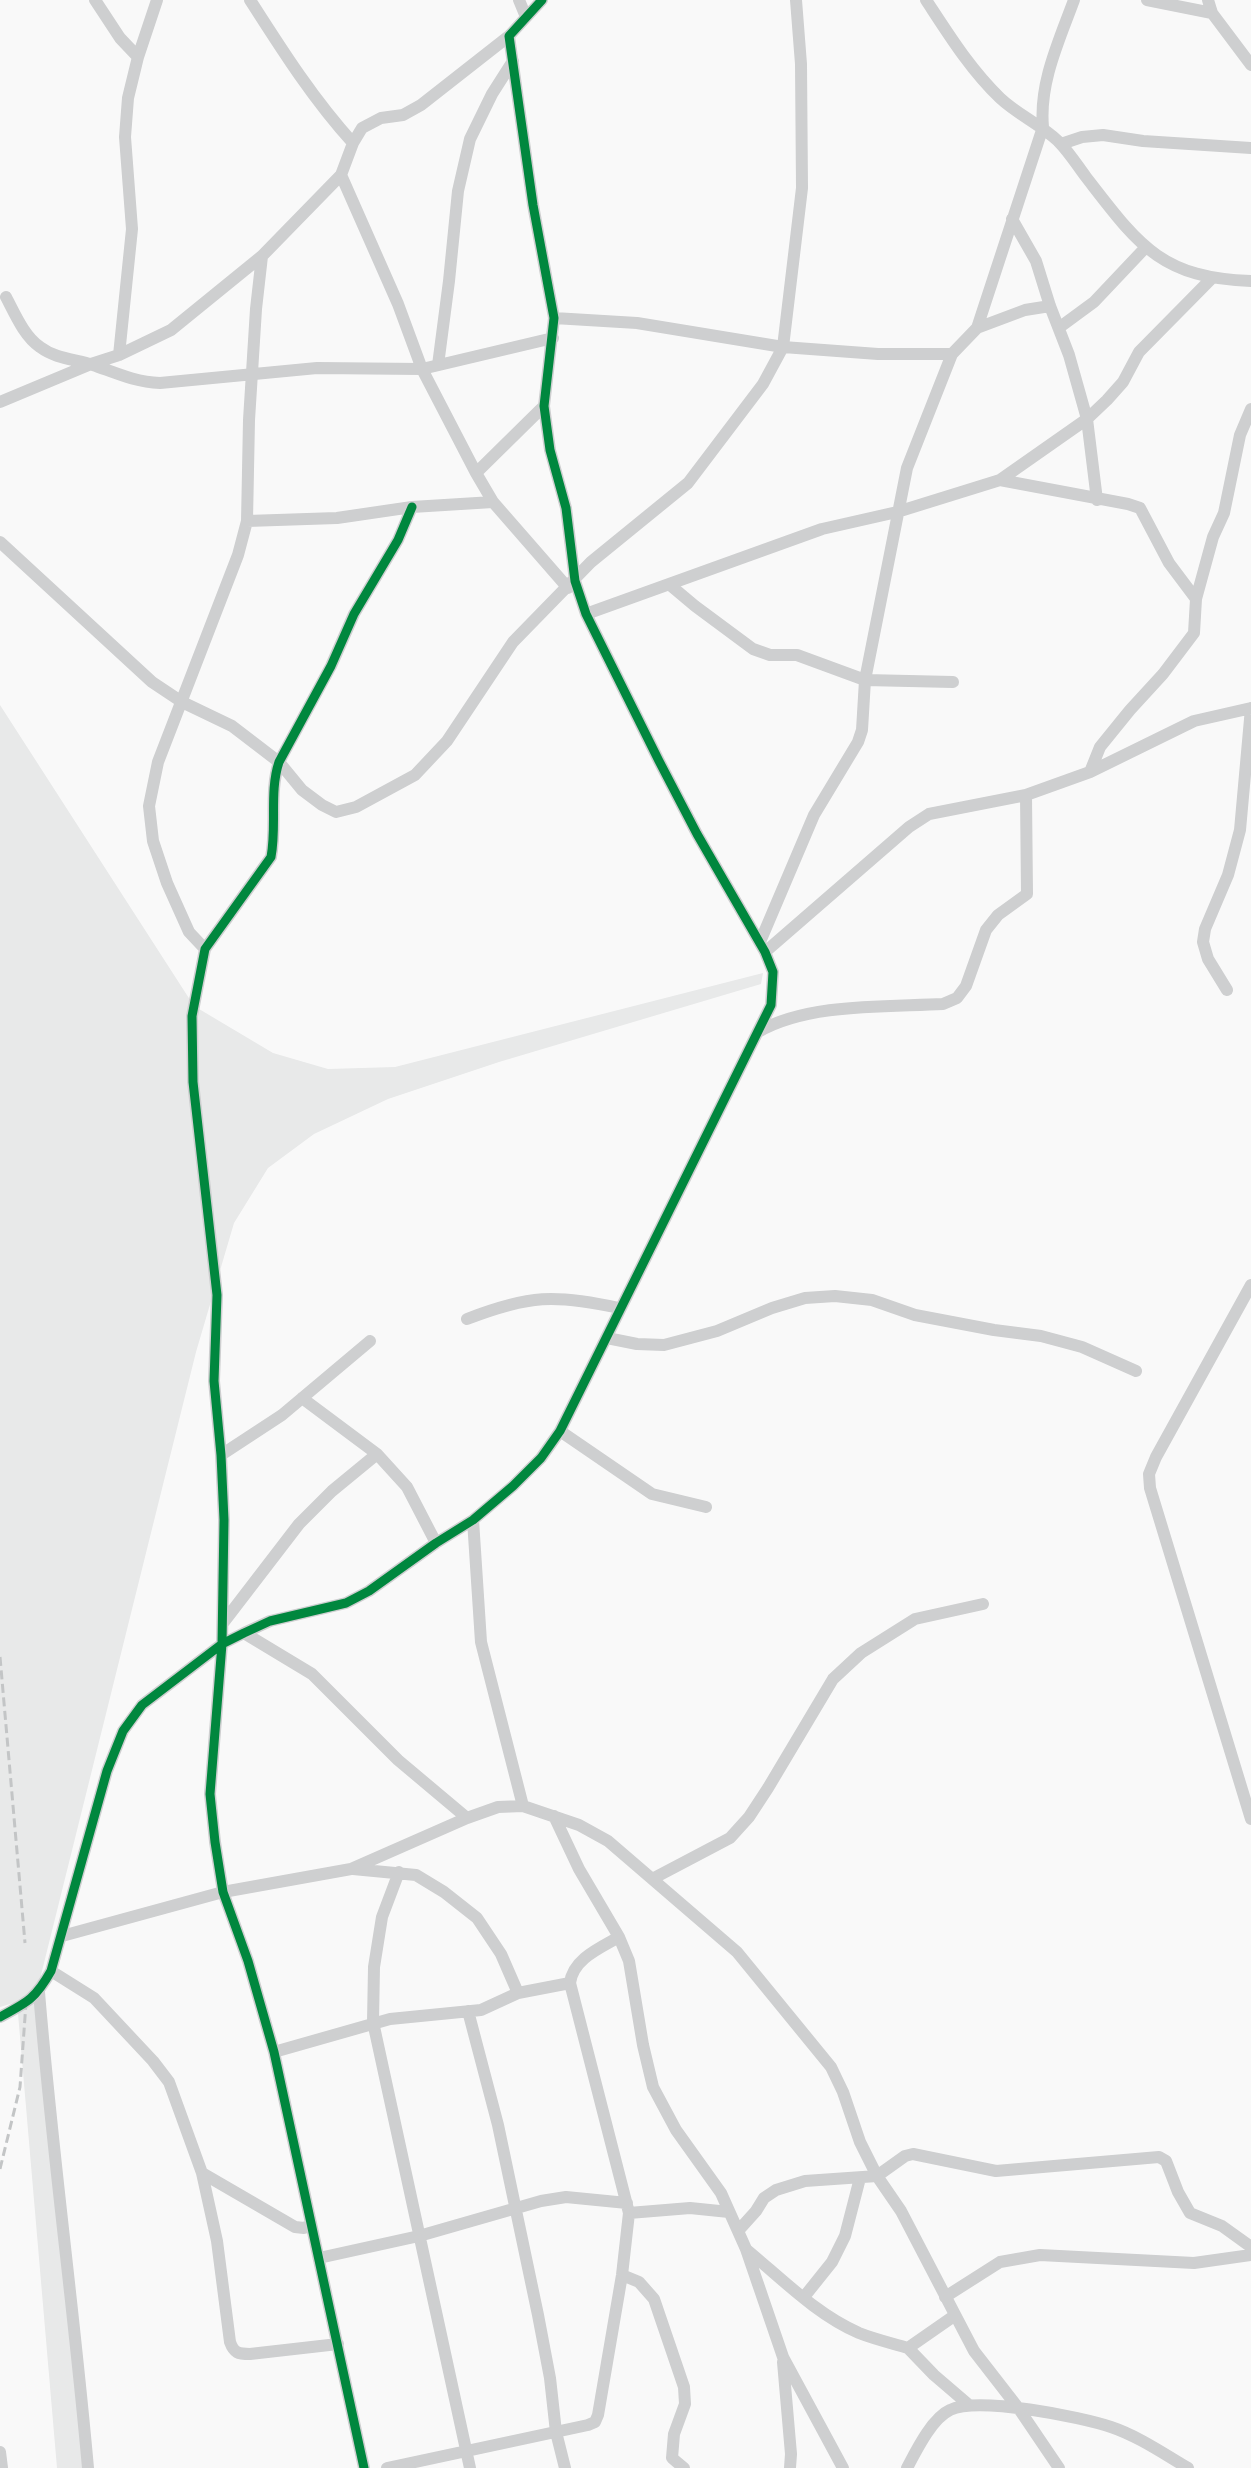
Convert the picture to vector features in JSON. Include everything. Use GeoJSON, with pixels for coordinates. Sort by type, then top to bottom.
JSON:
{"type":"FeatureCollection","features":[{"type":"Feature","properties":{"kind":"street"},"geometry":{"type":"LineString","coordinates":[[95,0],[120,38],[138,57]]}},
{"type":"Feature","properties":{"kind":"street"},"geometry":{"type":"LineString","coordinates":[[119,355],[132,229],[125,137],[128,98],[138,57],[157,0]]}},
{"type":"Feature","properties":{"kind":"street"},"geometry":{"type":"LineString","coordinates":[[250,0],[286,57],[330,118],[353,143]]}},
{"type":"Feature","properties":{"kind":"street"},"geometry":{"type":"LineString","coordinates":[[519,0],[526,16]]}},
{"type":"Feature","properties":{"kind":"street"},"geometry":{"type":"LineString","coordinates":[[0,402],[91,364],[119,355],[171,330],[262,256],[341,175],[353,143],[362,128],[381,118],[403,115],[422,105],[509,36],[542,0]]}},
{"type":"Feature","properties":{"kind":"street"},"geometry":{"type":"LineString","coordinates":[[0,542],[152,682],[182,702],[232,726],[279,762],[302,790],[322,806],[336,812],[356,807],[415,776],[447,741],[513,642],[600,555],[688,483],[763,384],[783,347],[802,188],[801,64],[796,0]]}},
{"type":"Feature","properties":{"kind":"street"},"geometry":{"type":"LineString","coordinates":[[926,0],[965,60],[1020,115],[1043,127],[1061,144],[1130,232],[1158,258],[1190,272],[1212,278],[1251,281]]}},
{"type":"Feature","properties":{"kind":"street"},"geometry":{"type":"LineString","coordinates":[[977,328],[1043,127],[1041,108],[1045,86],[1074,0]]}},
{"type":"Feature","properties":{"kind":"street"},"geometry":{"type":"LineString","coordinates":[[1147,0],[1212,13]]}},
{"type":"Feature","properties":{"kind":"street"},"geometry":{"type":"LineString","coordinates":[[1208,0],[1212,13],[1251,65]]}},
{"type":"Feature","properties":{"kind":"street"},"geometry":{"type":"LineString","coordinates":[[509,36],[533,206],[554,318],[544,406],[550,450],[566,508],[571,585]]}},
{"type":"Feature","properties":{"kind":"street"},"geometry":{"type":"LineString","coordinates":[[438,365],[458,191],[470,140],[492,94],[513,61]]}},
{"type":"Feature","properties":{"kind":"street"},"geometry":{"type":"LineString","coordinates":[[1061,144],[1082,137],[1103,135],[1143,141],[1251,148]]}},
{"type":"Feature","properties":{"kind":"street"},"geometry":{"type":"LineString","coordinates":[[0,2017],[31,2000],[39,1992],[51,1971],[107,1771],[123,1731],[142,1705],[222,1644],[270,1621],[346,1604],[369,1591],[436,1543],[473,1520],[513,1486],[541,1458],[560,1431],[771,1005],[773,972],[762,947],[697,834],[571,585],[493,502],[476,473],[422,369],[398,304],[341,175]]}},
{"type":"Feature","properties":{"kind":"street"},"geometry":{"type":"LineString","coordinates":[[1012,219],[1036,261],[1050,306],[1060,327],[1087,418],[1097,500]]}},
{"type":"Feature","properties":{"kind":"street"},"geometry":{"type":"LineString","coordinates":[[1060,327],[1094,302],[1146,247]]}},
{"type":"Feature","properties":{"kind":"street"},"geometry":{"type":"LineString","coordinates":[[205,949],[189,932],[167,884],[153,841],[148,807],[158,762],[238,555],[247,520],[249,420],[262,256]]}},
{"type":"Feature","properties":{"kind":"street"},"geometry":{"type":"LineString","coordinates":[[586,614],[822,529],[897,512],[1000,480],[1087,418],[1123,382],[1139,352],[1212,278]]}},
{"type":"Feature","properties":{"kind":"street"},"geometry":{"type":"LineString","coordinates":[[6,297],[25,331],[40,347],[62,358],[91,364],[140,382],[160,383],[317,368],[422,369],[553,338]]}},
{"type":"Feature","properties":{"kind":"street"},"geometry":{"type":"LineString","coordinates":[[762,947],[814,815],[858,742],[865,680],[907,468],[952,354],[977,328],[1026,310],[1050,306]]}},
{"type":"Feature","properties":{"kind":"street"},"geometry":{"type":"LineString","coordinates":[[554,318],[637,323],[783,347],[878,354],[952,354]]}},
{"type":"Feature","properties":{"kind":"street"},"geometry":{"type":"LineString","coordinates":[[476,473],[544,406]]}},
{"type":"Feature","properties":{"kind":"street"},"geometry":{"type":"LineString","coordinates":[[1090,772],[1101,747],[1190,641],[1194,633],[1196,599],[1213,537],[1226,507],[1240,435],[1251,409]]}},
{"type":"Feature","properties":{"kind":"street"},"geometry":{"type":"LineString","coordinates":[[1000,480],[1140,508],[1169,563],[1196,599]]}},
{"type":"Feature","properties":{"kind":"street"},"geometry":{"type":"LineString","coordinates":[[247,520],[337,518],[412,507],[493,502]]}},
{"type":"Feature","properties":{"kind":"street"},"geometry":{"type":"LineString","coordinates":[[364,2468],[274,2052],[248,1961],[223,1892],[215,1842],[210,1794],[222,1644],[224,1520],[214,1381],[217,1295],[193,1082],[192,1016],[205,949],[271,857],[274,839],[275,774],[279,762],[331,666],[354,615],[398,540],[412,507]]}},
{"type":"Feature","properties":{"kind":"street"},"geometry":{"type":"LineString","coordinates":[[670,585],[753,649],[770,656],[797,655],[865,680],[953,682]]}},
{"type":"Feature","properties":{"kind":"street"},"geometry":{"type":"LineString","coordinates":[[762,947],[909,827],[929,814],[1026,795],[1090,772],[1194,722],[1251,708],[1240,830],[1228,875],[1205,929],[1203,942],[1208,959],[1227,990]]}},
{"type":"Feature","properties":{"kind":"street"},"geometry":{"type":"LineString","coordinates":[[758,1032],[776,1022],[818,1012],[943,1004],[957,998],[966,986],[986,930],[998,915],[1027,894],[1026,795]]}},
{"type":"Feature","properties":{"kind":"street"},"geometry":{"type":"LineString","coordinates":[[1251,1285],[1156,1457],[1149,1474],[1150,1488],[1251,1820]]}},
{"type":"Feature","properties":{"kind":"street"},"geometry":{"type":"LineString","coordinates":[[607,1338],[637,1344],[664,1345],[717,1331],[772,1308],[805,1298],[836,1296],[872,1300],[915,1315],[1062,1341],[1082,1347],[1136,1371]]}},
{"type":"Feature","properties":{"kind":"street"},"geometry":{"type":"LineString","coordinates":[[467,1319],[505,1304],[543,1298],[576,1298],[619,1308]]}},
{"type":"Feature","properties":{"kind":"street"},"geometry":{"type":"LineString","coordinates":[[221,1455],[282,1415],[370,1341]]}},
{"type":"Feature","properties":{"kind":"street"},"geometry":{"type":"LineString","coordinates":[[302,1398],[377,1454],[406,1486],[436,1543]]}},
{"type":"Feature","properties":{"kind":"street"},"geometry":{"type":"LineString","coordinates":[[560,1431],[652,1494],[706,1507]]}},
{"type":"Feature","properties":{"kind":"street"},"geometry":{"type":"LineString","coordinates":[[223,1623],[263,1567],[299,1524],[332,1491],[377,1454]]}},
{"type":"Feature","properties":{"kind":"street"},"geometry":{"type":"LineString","coordinates":[[473,1520],[481,1642],[523,1806]]}},
{"type":"Feature","properties":{"kind":"street"},"geometry":{"type":"LineString","coordinates":[[654,1878],[730,1838],[749,1817],[768,1788],[833,1679],[861,1653],[915,1619],[983,1604]]}},
{"type":"Feature","properties":{"kind":"street"},"geometry":{"type":"LineString","coordinates":[[244,1633],[312,1674],[398,1760],[467,1818]]}},
{"type":"Feature","properties":{"kind":"street"},"geometry":{"type":"LineString","coordinates":[[62,1936],[223,1892],[351,1869],[467,1818],[498,1808],[523,1806],[579,1825],[608,1841],[654,1878],[737,1952],[831,2067],[843,2092],[860,2142],[877,2176],[901,2211],[954,2316],[974,2351],[1019,2409],[1059,2468]]}},
{"type":"Feature","properties":{"kind":"street"},"geometry":{"type":"LineString","coordinates":[[554,1816],[590,1888],[619,1937],[629,1961],[643,2045],[654,2087],[676,2130],[721,2193],[746,2249],[783,2357],[843,2468]]}},
{"type":"Feature","properties":{"kind":"street"},"geometry":{"type":"LineString","coordinates":[[351,1869],[416,1875],[444,1892],[477,1918],[501,1954],[518,1993]]}},
{"type":"Feature","properties":{"kind":"street"},"geometry":{"type":"LineString","coordinates":[[399,1872],[382,1917],[374,1967],[373,2022],[470,2468]]}},
{"type":"Feature","properties":{"kind":"street"},"geometry":{"type":"LineString","coordinates":[[387,2468],[467,2453],[595,2422],[622,2275],[628,2208],[570,1983],[574,1968],[586,1957],[619,1937]]}},
{"type":"Feature","properties":{"kind":"street"},"geometry":{"type":"LineString","coordinates":[[51,1971],[94,1998],[169,2082],[202,2173],[217,2241],[230,2342],[234,2351],[239,2354],[250,2354],[338,2344]]}},
{"type":"Feature","properties":{"kind":"street"},"geometry":{"type":"LineString","coordinates":[[274,2052],[373,2022],[481,2010],[518,1993],[570,1983]]}},
{"type":"Feature","properties":{"kind":"street"},"geometry":{"type":"LineString","coordinates":[[39,1992],[49,2116],[63,2220],[88,2468]]}},
{"type":"Feature","properties":{"kind":"street"},"geometry":{"type":"LineString","coordinates":[[468,2011],[498,2125],[550,2378],[556,2432],[565,2468]]}},
{"type":"Feature","properties":{"kind":"street"},"geometry":{"type":"LineString","coordinates":[[738,2231],[764,2198],[776,2190],[805,2181],[877,2176],[905,2156],[914,2154],[996,2171],[1159,2157],[1166,2161],[1178,2192],[1190,2213],[1222,2226],[1251,2247]]}},
{"type":"Feature","properties":{"kind":"street"},"geometry":{"type":"LineString","coordinates":[[202,2173],[295,2227],[304,2228],[311,2225]]}},
{"type":"Feature","properties":{"kind":"street"},"geometry":{"type":"LineString","coordinates":[[804,2297],[832,2262],[845,2236],[860,2178]]}},
{"type":"Feature","properties":{"kind":"street"},"geometry":{"type":"LineString","coordinates":[[319,2258],[419,2236],[541,2201],[566,2197],[628,2208],[690,2208],[729,2211]]}},
{"type":"Feature","properties":{"kind":"street"},"geometry":{"type":"LineString","coordinates":[[746,2249],[824,2313],[858,2332],[908,2348],[934,2375],[969,2405]]}},
{"type":"Feature","properties":{"kind":"street"},"geometry":{"type":"LineString","coordinates":[[945,2297],[1000,2262],[1040,2255],[1194,2263],[1251,2255]]}},
{"type":"Feature","properties":{"kind":"street"},"geometry":{"type":"LineString","coordinates":[[622,2275],[639,2282],[654,2300],[684,2387],[685,2404],[674,2434],[672,2448],[672,2458],[684,2468]]}},
{"type":"Feature","properties":{"kind":"street"},"geometry":{"type":"LineString","coordinates":[[908,2348],[954,2316]]}},
{"type":"Feature","properties":{"kind":"street"},"geometry":{"type":"LineString","coordinates":[[783,2357],[791,2454],[790,2468]]}},
{"type":"Feature","properties":{"kind":"street"},"geometry":{"type":"LineString","coordinates":[[907,2468],[940,2416],[951,2409],[969,2405],[1019,2409],[1112,2427],[1188,2468]]}},
{"type":"Feature","properties":{"kind":"street"},"geometry":{"type":"LineString","coordinates":[[0,2452],[2,2468]]}},
{"type":"Feature","properties":{"kind":"shaded area"},"geometry":{"type":"Polygon","coordinates":[[[0,705],[194,1006],[273,1053],[328,1069],[395,1067],[763,973],[761,984],[499,1062],[388,1099],[314,1134],[268,1168],[234,1223],[196,1352],[41,1975],[87,2468],[57,2468],[17,2002],[0,2007],[0,705]]]}},
{"type":"Feature","properties":{"kind":"railway"},"geometry":{"type":"LineString","coordinates":[[0,1657],[25,1943]]}},
{"type":"Feature","properties":{"kind":"railway"},"geometry":{"type":"LineString","coordinates":[[0,2169],[20,2087],[26,2003]]}},
{"type":"Feature","properties":{"kind":"cycle path"},"geometry":{"type":"LineString","coordinates":[[0,2017],[30,1999],[51,1971],[107,1771],[123,1731],[142,1705],[222,1644],[270,1621],[346,1603],[369,1591],[436,1543],[473,1520],[513,1486],[541,1458],[560,1431],[771,1005],[773,972],[765,952],[697,834],[659,761],[586,614],[575,581],[566,508],[550,450],[544,406],[554,318],[533,205],[509,36],[542,0]]}},
{"type":"Feature","properties":{"kind":"cycle path"},"geometry":{"type":"LineString","coordinates":[[364,2468],[274,2052],[248,1961],[223,1892],[215,1842],[210,1794],[222,1644],[224,1520],[214,1381],[217,1295],[193,1082],[192,1016],[205,949],[271,857],[274,785],[279,762],[331,666],[354,614],[398,540],[412,507]]}}]}
